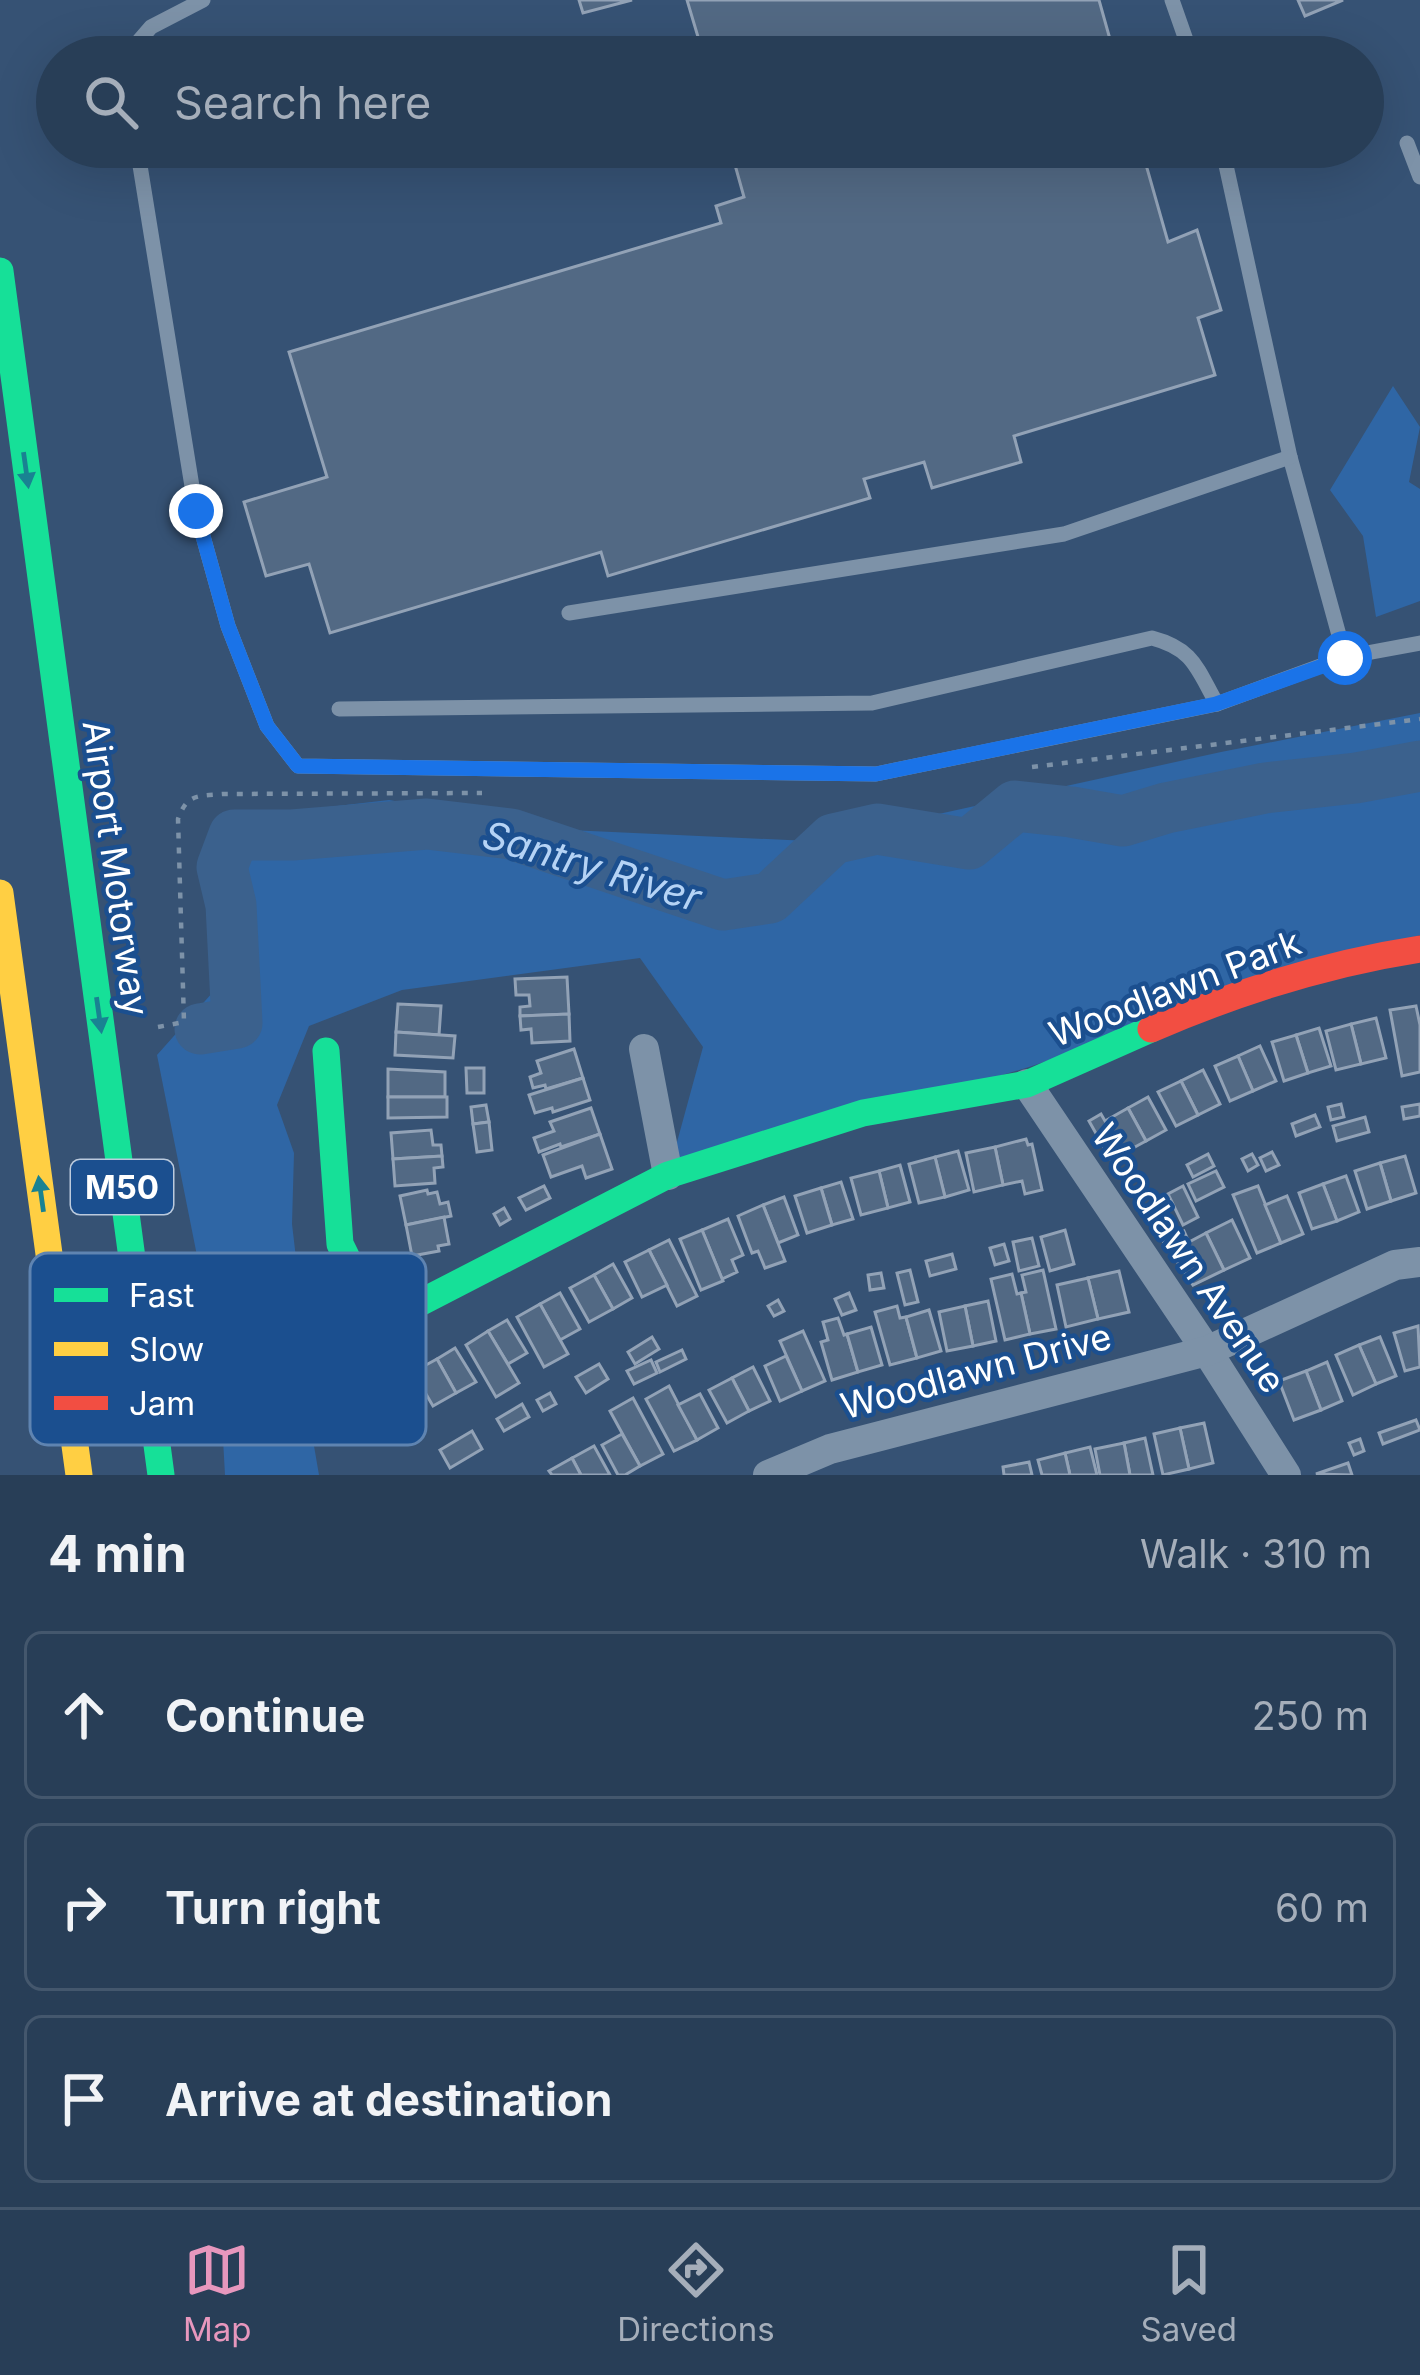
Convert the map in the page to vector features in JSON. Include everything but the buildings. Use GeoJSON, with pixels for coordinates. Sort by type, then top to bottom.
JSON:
{"type":"FeatureCollection","features":[{"type":"Feature","properties":{"kind":"main road","name":"Airport Motorway"},"geometry":{"type":"LineString","coordinates":[[0,271],[130,1253]]}},
{"type":"Feature","properties":{"kind":"main road","name":"M50"},"geometry":{"type":"LineString","coordinates":[[0,893],[49,1253]]}},
{"type":"Feature","properties":{"kind":"main road","name":"Woodlawn Park"},"geometry":{"type":"LineString","coordinates":[[426,1300],[668,1174],[863,1113],[1027,1084],[1204,1006],[1359,958],[1420,949]]}},
{"type":"Feature","properties":{"kind":"main road","name":"Woodlawn Park"},"geometry":{"type":"LineString","coordinates":[[326,1051],[344,1253]]}},
{"type":"Feature","properties":{"kind":"main road","name":"M50"},"geometry":{"type":"LineString","coordinates":[[75,1445],[79,1475]]}},
{"type":"Feature","properties":{"kind":"main road","name":"Airport Motorway"},"geometry":{"type":"LineString","coordinates":[[156,1445],[160,1475]]}},
{"type":"Feature","properties":{"kind":"street"},"geometry":{"type":"LineString","coordinates":[[644,1049],[668,1174]]}},
{"type":"Feature","properties":{"kind":"street","name":"Woodlawn Avenue"},"geometry":{"type":"LineString","coordinates":[[1027,1084],[1286,1475]]}},
{"type":"Feature","properties":{"kind":"street","name":"Woodlawn Drive"},"geometry":{"type":"LineString","coordinates":[[768,1475],[830,1449],[1207,1351],[1395,1265],[1420,1262]]}},
{"type":"Feature","properties":{"kind":"lane"},"geometry":{"type":"LineString","coordinates":[[143,36],[151,27],[203,0]]}},
{"type":"Feature","properties":{"kind":"lane"},"geometry":{"type":"LineString","coordinates":[[1172,0],[1185,36]]}},
{"type":"Feature","properties":{"kind":"lane"},"geometry":{"type":"LineString","coordinates":[[1407,142],[1420,177]]}},
{"type":"Feature","properties":{"kind":"lane"},"geometry":{"type":"LineString","coordinates":[[139,168],[196,511],[228,626],[267,726],[298,766],[876,774],[1216,704],[1345,658],[1420,643]]}},
{"type":"Feature","properties":{"kind":"lane"},"geometry":{"type":"LineString","coordinates":[[1227,168],[1290,457],[1345,658]]}},
{"type":"Feature","properties":{"kind":"lane"},"geometry":{"type":"LineString","coordinates":[[569,613],[1064,534],[1290,457]]}},
{"type":"Feature","properties":{"kind":"lane"},"geometry":{"type":"LineString","coordinates":[[339,709],[872,703],[1152,638],[1175,644],[1192,659],[1216,704]]}},
{"type":"Feature","properties":{"kind":"path"},"geometry":{"type":"LineString","coordinates":[[1020,768],[1420,719]]}},
{"type":"Feature","properties":{"kind":"path"},"geometry":{"type":"LineString","coordinates":[[158,1027],[184,1022],[178,819],[184,804],[196,796],[222,794],[486,793]]}},
{"type":"Feature","properties":{"kind":"shaded area"},"geometry":{"type":"Polygon","coordinates":[[[1393,386],[1420,427],[1409,482],[1420,489],[1420,601],[1376,617],[1363,536],[1330,490],[1393,386]]]}},
{"type":"Feature","properties":{"kind":"shaded area"},"geometry":{"type":"Polygon","coordinates":[[[1420,713],[1420,935],[1029,1067],[668,1175],[703,1047],[640,958],[402,990],[309,1026],[277,1105],[294,1153],[295,1253],[196,1253],[157,1055],[213,992],[205,858],[246,856],[302,810],[389,800],[569,830],[830,842],[1221,752],[1420,713]]]}},
{"type":"Feature","properties":{"kind":"shaded area"},"geometry":{"type":"Polygon","coordinates":[[[223,1445],[314,1445],[319,1475],[225,1475],[223,1445]]]}},
{"type":"Feature","properties":{"kind":"waterway","name":"Santry River"},"geometry":{"type":"LineString","coordinates":[[200,1029],[237,1023],[231,905],[222,867],[234,835],[427,824],[511,834],[723,905],[770,898],[833,839],[877,829],[969,844],[1015,806],[1123,821],[1265,788],[1420,766]]}},
{"type":"Feature","properties":{"kind":"traffic: fast"},"geometry":{"type":"LineString","coordinates":[[0,271],[131,1253]]}},
{"type":"Feature","properties":{"kind":"traffic: fast"},"geometry":{"type":"LineString","coordinates":[[426,1300],[668,1175],[863,1113],[1027,1084],[1151,1029]]}},
{"type":"Feature","properties":{"kind":"traffic: fast"},"geometry":{"type":"LineString","coordinates":[[326,1051],[344,1253]]}},
{"type":"Feature","properties":{"kind":"traffic: fast"},"geometry":{"type":"LineString","coordinates":[[157,1445],[161,1475]]}},
{"type":"Feature","properties":{"kind":"traffic: slow"},"geometry":{"type":"LineString","coordinates":[[0,893],[49,1253]]}},
{"type":"Feature","properties":{"kind":"traffic: slow"},"geometry":{"type":"LineString","coordinates":[[75,1445],[79,1475]]}},
{"type":"Feature","properties":{"kind":"traffic: jam"},"geometry":{"type":"LineString","coordinates":[[1151,1029],[1283,980],[1420,949]]}},
{"type":"Feature","properties":{"kind":"route"},"geometry":{"type":"LineString","coordinates":[[196,511],[228,626],[267,726],[298,766],[876,774],[1216,704],[1345,658]]}}]}
